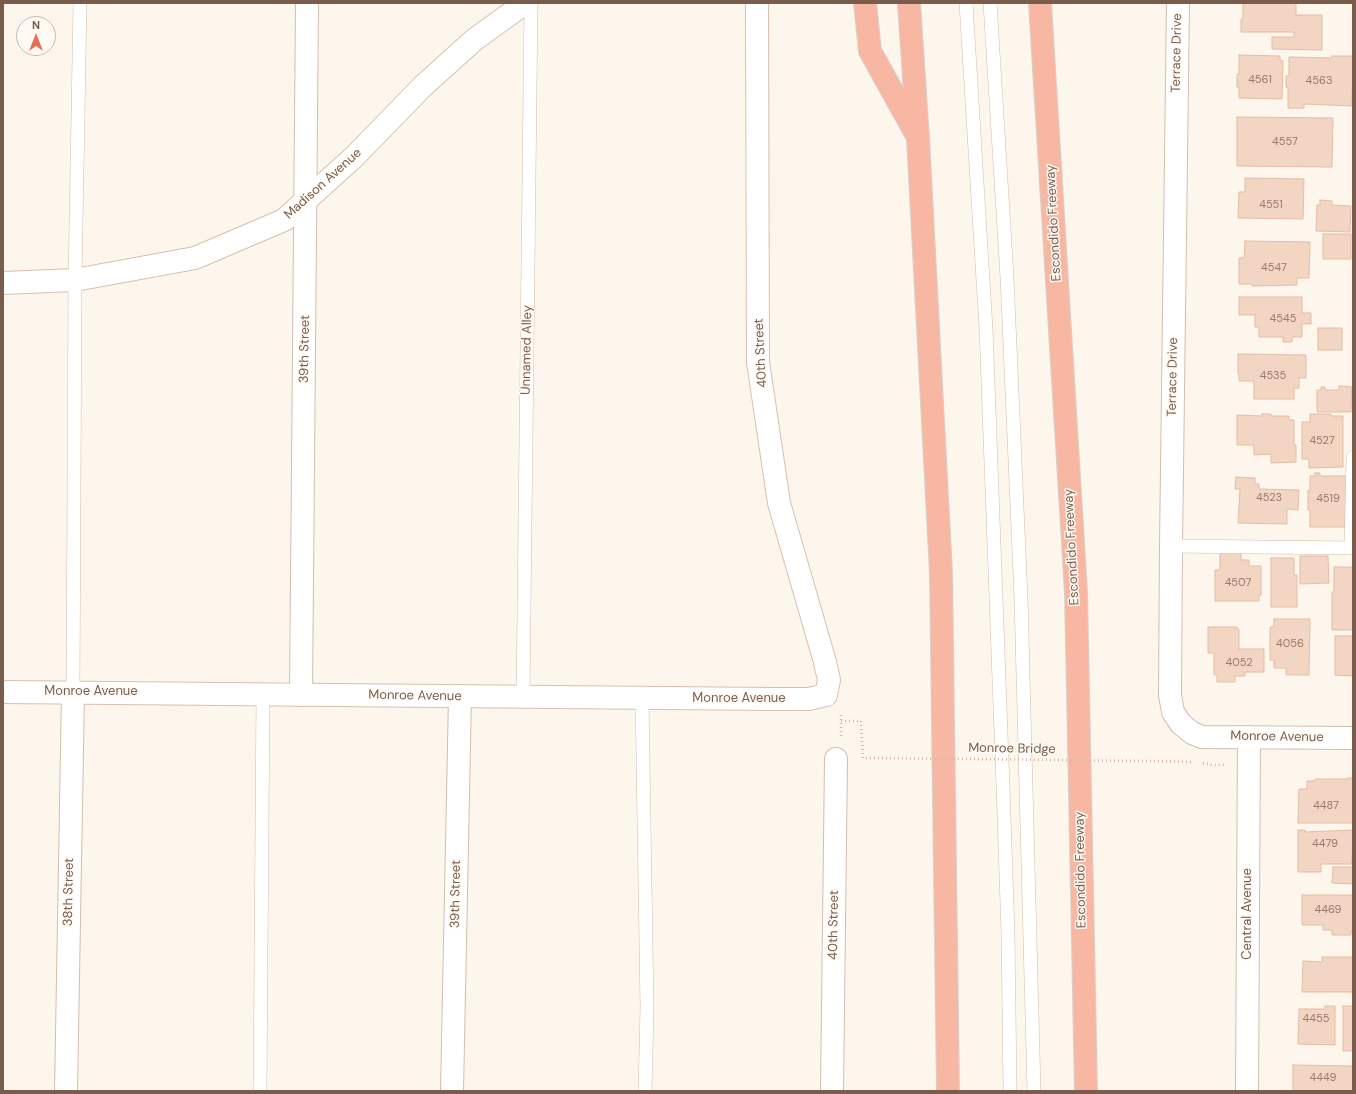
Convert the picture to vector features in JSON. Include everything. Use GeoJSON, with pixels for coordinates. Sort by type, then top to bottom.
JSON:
{"type":"FeatureCollection","features":[{"type":"Feature","properties":{"kind":"highway"},"geometry":{"type":"LineString","coordinates":[[864,3],[870,51],[918,138]]}},
{"type":"Feature","properties":{"kind":"highway"},"geometry":{"type":"LineString","coordinates":[[909,3],[918,138],[941,573],[948,1091]]}},
{"type":"Feature","properties":{"kind":"highway","name":"Escondido Freeway"},"geometry":{"type":"LineString","coordinates":[[1040,3],[1076,592],[1086,1091]]}},
{"type":"Feature","properties":{"kind":"street","name":"39th Street"},"geometry":{"type":"LineString","coordinates":[[301,694],[307,3]]}},
{"type":"Feature","properties":{"kind":"street","name":"Madison Avenue"},"geometry":{"type":"LineString","coordinates":[[3,283],[75,280],[195,258],[284,220],[354,157],[423,86],[474,40],[525,3]]}},
{"type":"Feature","properties":{"kind":"street","name":"40th Street"},"geometry":{"type":"LineString","coordinates":[[757,3],[758,362],[779,503],[825,662],[829,680],[826,695]]}},
{"type":"Feature","properties":{"kind":"street","name":"Terrace Drive"},"geometry":{"type":"LineString","coordinates":[[1178,3],[1170,695],[1172,712],[1181,724],[1192,733],[1202,736]]}},
{"type":"Feature","properties":{"kind":"street","name":"Monroe Avenue"},"geometry":{"type":"LineString","coordinates":[[3,692],[809,699],[826,695]]}},
{"type":"Feature","properties":{"kind":"street","name":"38th Street"},"geometry":{"type":"LineString","coordinates":[[66,1091],[73,693]]}},
{"type":"Feature","properties":{"kind":"street","name":"39th Street"},"geometry":{"type":"LineString","coordinates":[[452,1091],[460,696]]}},
{"type":"Feature","properties":{"kind":"street","name":"Monroe Avenue"},"geometry":{"type":"LineString","coordinates":[[1202,736],[1353,738]]}},
{"type":"Feature","properties":{"kind":"street","name":"Central Avenue"},"geometry":{"type":"LineString","coordinates":[[1247,1091],[1249,737]]}},
{"type":"Feature","properties":{"kind":"street","name":"40th Street"},"geometry":{"type":"LineString","coordinates":[[832,1091],[836,760]]}},
{"type":"Feature","properties":{"kind":"lane"},"geometry":{"type":"LineString","coordinates":[[73,693],[75,280],[80,3]]}},
{"type":"Feature","properties":{"kind":"lane","name":"Unnamed Alley"},"geometry":{"type":"LineString","coordinates":[[523,697],[531,3]]}},
{"type":"Feature","properties":{"kind":"lane"},"geometry":{"type":"LineString","coordinates":[[966,3],[986,329],[1008,941],[1010,1091]]}},
{"type":"Feature","properties":{"kind":"lane"},"geometry":{"type":"LineString","coordinates":[[990,3],[1007,278],[1021,598],[1034,1091]]}},
{"type":"Feature","properties":{"kind":"lane"},"geometry":{"type":"LineString","coordinates":[[1171,546],[1352,548],[1353,457]]}},
{"type":"Feature","properties":{"kind":"lane"},"geometry":{"type":"LineString","coordinates":[[260,1091],[263,694]]}},
{"type":"Feature","properties":{"kind":"lane"},"geometry":{"type":"LineString","coordinates":[[642,698],[647,1008],[646,1091]]}},
{"type":"Feature","properties":{"kind":"path"},"geometry":{"type":"LineString","coordinates":[[826,695],[841,714],[841,748],[836,760]]}},
{"type":"Feature","properties":{"kind":"path","name":"Monroe Bridge"},"geometry":{"type":"LineString","coordinates":[[841,720],[861,720],[863,758],[1192,761],[1213,765]]}},
{"type":"Feature","properties":{"kind":"building"},"geometry":{"type":"Polygon","coordinates":[[[1243,3],[1296,3],[1296,15],[1322,15],[1322,50],[1272,49],[1272,37],[1294,37],[1294,32],[1241,32],[1243,3]]]}},
{"type":"Feature","properties":{"kind":"building"},"geometry":{"type":"Polygon","coordinates":[[[1239,55],[1280,56],[1280,60],[1283,61],[1282,99],[1239,98],[1237,74],[1239,74],[1239,55]]]}},
{"type":"Feature","properties":{"kind":"building"},"geometry":{"type":"Polygon","coordinates":[[[1332,56],[1353,56],[1352,106],[1304,104],[1304,108],[1288,108],[1288,87],[1286,87],[1286,76],[1289,76],[1289,57],[1332,58],[1332,56]]]}},
{"type":"Feature","properties":{"kind":"building"},"geometry":{"type":"Polygon","coordinates":[[[1237,117],[1333,118],[1332,167],[1237,166],[1237,117]]]}},
{"type":"Feature","properties":{"kind":"building"},"geometry":{"type":"Polygon","coordinates":[[[1245,178],[1304,179],[1303,219],[1238,218],[1239,192],[1245,192],[1245,178]]]}},
{"type":"Feature","properties":{"kind":"building"},"geometry":{"type":"Polygon","coordinates":[[[1320,200],[1332,201],[1332,205],[1351,206],[1350,232],[1316,231],[1317,205],[1320,205],[1320,200]]]}},
{"type":"Feature","properties":{"kind":"building"},"geometry":{"type":"Polygon","coordinates":[[[1323,234],[1351,234],[1351,259],[1323,259],[1323,234]]]}},
{"type":"Feature","properties":{"kind":"building"},"geometry":{"type":"Polygon","coordinates":[[[1245,241],[1310,242],[1309,278],[1297,278],[1297,285],[1252,286],[1252,284],[1239,284],[1239,258],[1244,258],[1245,241]]]}},
{"type":"Feature","properties":{"kind":"building"},"geometry":{"type":"Polygon","coordinates":[[[1239,297],[1302,297],[1302,313],[1311,313],[1311,324],[1302,324],[1302,337],[1292,337],[1292,342],[1283,342],[1283,337],[1259,337],[1259,327],[1255,327],[1255,315],[1239,315],[1239,297]]]}},
{"type":"Feature","properties":{"kind":"building"},"geometry":{"type":"Polygon","coordinates":[[[1318,328],[1342,328],[1342,350],[1318,350],[1318,328]]]}},
{"type":"Feature","properties":{"kind":"building"},"geometry":{"type":"Polygon","coordinates":[[[1238,354],[1306,355],[1306,378],[1299,378],[1299,388],[1294,388],[1294,399],[1254,399],[1254,381],[1239,381],[1238,354]]]}},
{"type":"Feature","properties":{"kind":"building"},"geometry":{"type":"Polygon","coordinates":[[[1339,386],[1352,387],[1351,412],[1317,412],[1317,390],[1321,390],[1321,387],[1325,387],[1325,390],[1339,390],[1339,386]]]}},
{"type":"Feature","properties":{"kind":"building"},"geometry":{"type":"Polygon","coordinates":[[[1262,414],[1271,414],[1271,416],[1289,416],[1289,420],[1294,420],[1296,462],[1271,463],[1271,454],[1254,455],[1254,445],[1237,445],[1237,415],[1262,416],[1262,414]]]}},
{"type":"Feature","properties":{"kind":"building"},"geometry":{"type":"Polygon","coordinates":[[[1310,414],[1331,414],[1331,416],[1343,416],[1343,467],[1309,468],[1309,459],[1302,459],[1302,422],[1310,422],[1310,414]]]}},
{"type":"Feature","properties":{"kind":"building"},"geometry":{"type":"Polygon","coordinates":[[[1315,473],[1320,473],[1320,476],[1348,476],[1346,527],[1310,527],[1308,490],[1310,491],[1310,476],[1315,476],[1315,473]]]}},
{"type":"Feature","properties":{"kind":"building"},"geometry":{"type":"Polygon","coordinates":[[[1236,477],[1255,478],[1255,484],[1259,484],[1259,489],[1299,490],[1298,510],[1287,509],[1287,524],[1238,523],[1240,489],[1235,489],[1236,477]]]}},
{"type":"Feature","properties":{"kind":"building"},"geometry":{"type":"Polygon","coordinates":[[[1220,552],[1241,552],[1241,560],[1249,560],[1249,566],[1261,566],[1261,595],[1259,595],[1259,601],[1215,601],[1215,570],[1220,570],[1220,552]]]}},
{"type":"Feature","properties":{"kind":"building"},"geometry":{"type":"Polygon","coordinates":[[[1300,556],[1328,556],[1329,583],[1300,584],[1300,556]]]}},
{"type":"Feature","properties":{"kind":"building"},"geometry":{"type":"Polygon","coordinates":[[[1271,558],[1294,558],[1294,575],[1297,575],[1297,607],[1271,607],[1271,558]]]}},
{"type":"Feature","properties":{"kind":"building"},"geometry":{"type":"Polygon","coordinates":[[[1334,567],[1353,567],[1353,630],[1332,630],[1332,592],[1334,592],[1334,567]]]}},
{"type":"Feature","properties":{"kind":"building"},"geometry":{"type":"Polygon","coordinates":[[[1274,619],[1310,619],[1309,675],[1286,675],[1286,668],[1274,668],[1274,660],[1270,660],[1270,627],[1274,627],[1274,619]]]}},
{"type":"Feature","properties":{"kind":"building"},"geometry":{"type":"Polygon","coordinates":[[[1208,627],[1237,627],[1239,630],[1239,649],[1264,649],[1264,672],[1245,672],[1245,676],[1235,676],[1235,682],[1217,682],[1217,675],[1214,675],[1214,653],[1208,653],[1208,627]]]}},
{"type":"Feature","properties":{"kind":"building"},"geometry":{"type":"Polygon","coordinates":[[[1335,636],[1353,636],[1353,676],[1335,675],[1335,636]]]}},
{"type":"Feature","properties":{"kind":"building"},"geometry":{"type":"Polygon","coordinates":[[[1353,778],[1353,823],[1298,823],[1299,789],[1307,789],[1307,781],[1315,781],[1315,779],[1353,778]]]}},
{"type":"Feature","properties":{"kind":"building"},"geometry":{"type":"Polygon","coordinates":[[[1298,830],[1305,830],[1305,832],[1353,830],[1352,864],[1321,864],[1321,872],[1298,872],[1298,830]]]}},
{"type":"Feature","properties":{"kind":"building"},"geometry":{"type":"Polygon","coordinates":[[[1333,867],[1353,867],[1353,884],[1332,883],[1333,867]]]}},
{"type":"Feature","properties":{"kind":"building"},"geometry":{"type":"Polygon","coordinates":[[[1302,895],[1353,895],[1353,931],[1351,931],[1351,935],[1332,935],[1332,930],[1323,930],[1323,925],[1302,925],[1302,895]]]}},
{"type":"Feature","properties":{"kind":"building"},"geometry":{"type":"Polygon","coordinates":[[[1322,957],[1353,957],[1353,992],[1302,992],[1303,961],[1322,962],[1322,957]]]}},
{"type":"Feature","properties":{"kind":"building"},"geometry":{"type":"Polygon","coordinates":[[[1325,1006],[1335,1006],[1335,1045],[1298,1044],[1299,1009],[1325,1009],[1325,1006]]]}},
{"type":"Feature","properties":{"kind":"building"},"geometry":{"type":"Polygon","coordinates":[[[1343,1006],[1353,1006],[1353,1051],[1343,1051],[1343,1006]]]}},
{"type":"Feature","properties":{"kind":"building"},"geometry":{"type":"Polygon","coordinates":[[[1293,1065],[1353,1066],[1353,1091],[1293,1091],[1293,1065]]]}}]}
